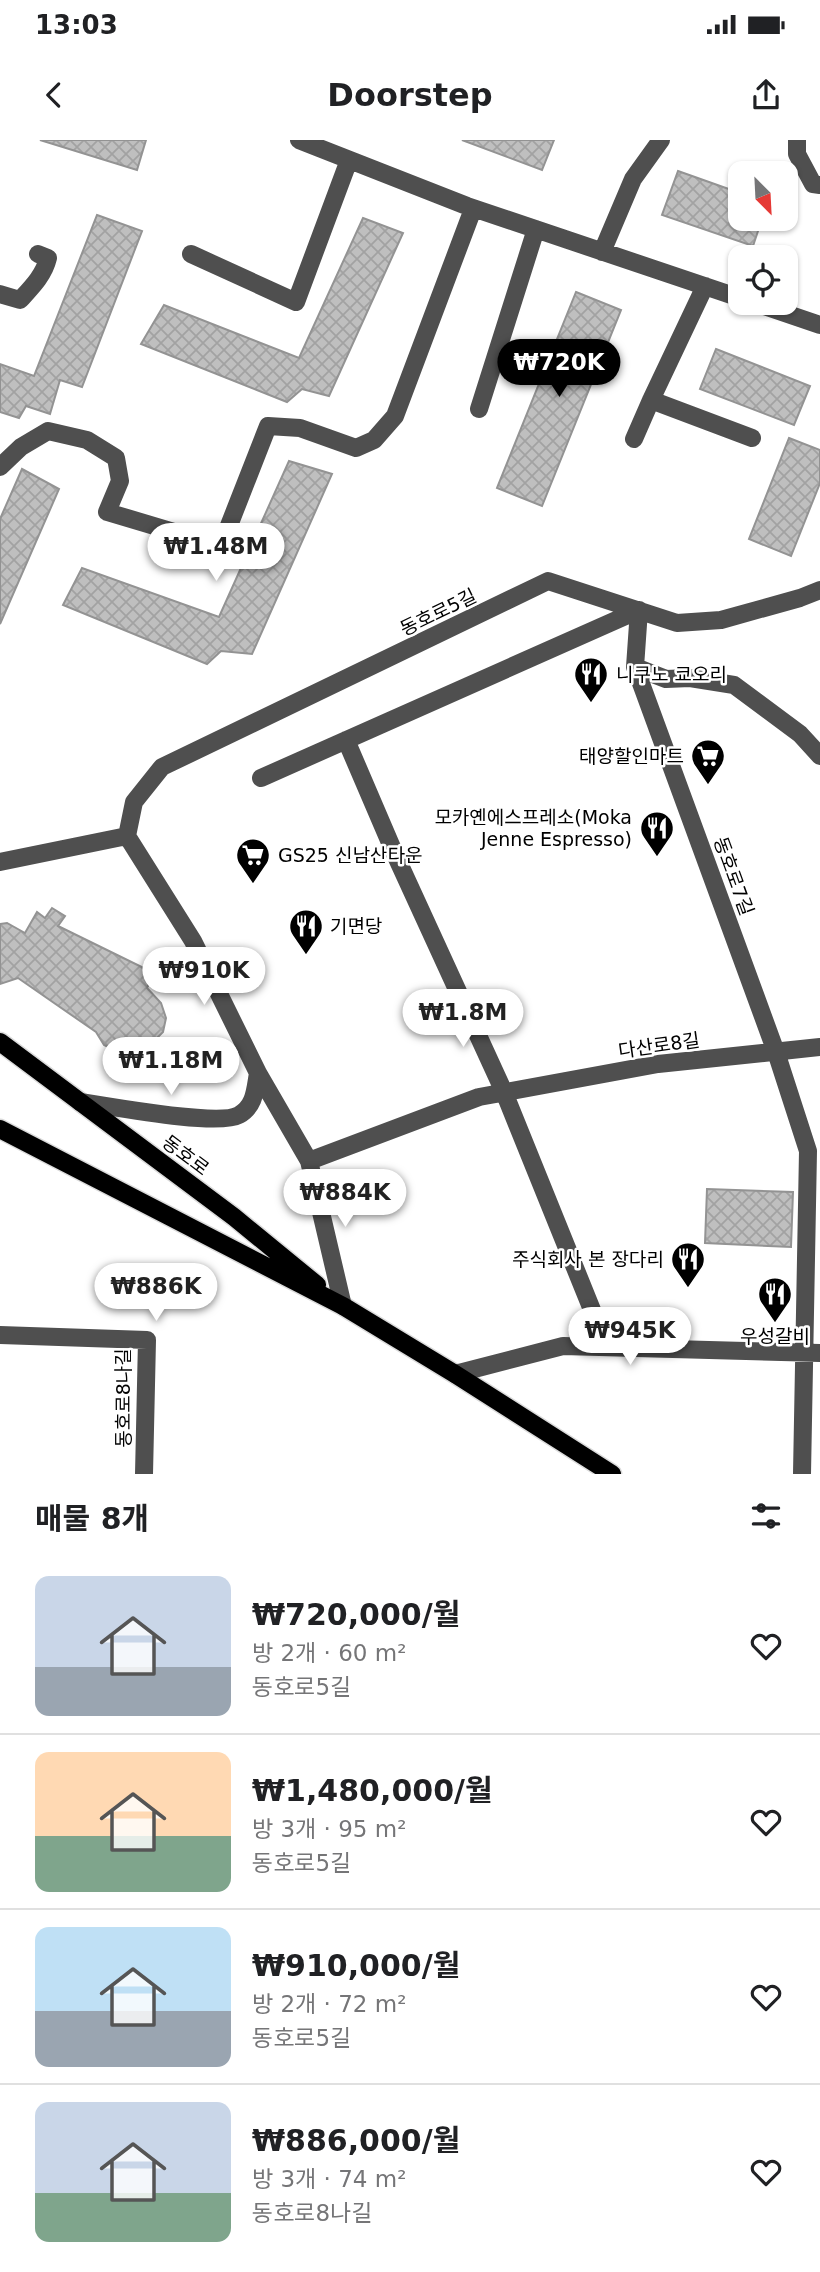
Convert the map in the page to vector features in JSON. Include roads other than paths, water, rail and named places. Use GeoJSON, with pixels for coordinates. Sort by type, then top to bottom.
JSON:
{"type":"FeatureCollection","features":[{"type":"Feature","properties":{"kind":"main road","name":"동호로"},"geometry":{"type":"LineString","coordinates":[[0,1042],[234,1217],[343,1306]]}},
{"type":"Feature","properties":{"kind":"main road","name":"동호로"},"geometry":{"type":"LineString","coordinates":[[0,1129],[343,1306],[612,1474]]}},
{"type":"Feature","properties":{"kind":"street"},"geometry":{"type":"LineString","coordinates":[[299,140],[473,209],[728,294]]}},
{"type":"Feature","properties":{"kind":"street"},"geometry":{"type":"LineString","coordinates":[[602,252],[633,179],[661,140]]}},
{"type":"Feature","properties":{"kind":"street"},"geometry":{"type":"LineString","coordinates":[[797,140],[797,154],[813,184],[820,185]]}},
{"type":"Feature","properties":{"kind":"street"},"geometry":{"type":"LineString","coordinates":[[191,254],[296,302],[349,160]]}},
{"type":"Feature","properties":{"kind":"street"},"geometry":{"type":"LineString","coordinates":[[0,467],[21,447],[48,432],[87,440],[116,457],[120,481],[107,512],[221,546],[268,426],[300,428],[356,448],[374,440],[396,416],[473,209]]}},
{"type":"Feature","properties":{"kind":"street"},"geometry":{"type":"LineString","coordinates":[[479,409],[536,229]]}},
{"type":"Feature","properties":{"kind":"street"},"geometry":{"type":"LineString","coordinates":[[0,294],[20,300],[33,287],[46,267],[48,258],[38,254]]}},
{"type":"Feature","properties":{"kind":"street"},"geometry":{"type":"LineString","coordinates":[[634,439],[705,286]]}},
{"type":"Feature","properties":{"kind":"street"},"geometry":{"type":"LineString","coordinates":[[790,315],[820,325]]}},
{"type":"Feature","properties":{"kind":"street"},"geometry":{"type":"LineString","coordinates":[[651,400],[752,438]]}},
{"type":"Feature","properties":{"kind":"street","name":"동호로5길"},"geometry":{"type":"LineString","coordinates":[[127,836],[134,802],[162,767],[548,581],[677,623],[721,620],[820,590]]}},
{"type":"Feature","properties":{"kind":"street"},"geometry":{"type":"LineString","coordinates":[[261,778],[639,610]]}},
{"type":"Feature","properties":{"kind":"street","name":"동호로7길"},"geometry":{"type":"LineString","coordinates":[[639,610],[635,667],[776,1052],[808,1151],[812,1352],[802,1474]]}},
{"type":"Feature","properties":{"kind":"street"},"geometry":{"type":"LineString","coordinates":[[635,667],[666,679],[690,678],[734,685],[800,734],[820,756]]}},
{"type":"Feature","properties":{"kind":"street"},"geometry":{"type":"LineString","coordinates":[[346,740],[504,1093],[607,1347]]}},
{"type":"Feature","properties":{"kind":"street"},"geometry":{"type":"LineString","coordinates":[[0,862],[127,836],[193,940],[258,1073],[309,1161],[343,1306]]}},
{"type":"Feature","properties":{"kind":"street","name":"다산로8길"},"geometry":{"type":"LineString","coordinates":[[309,1161],[479,1097],[658,1064],[820,1047]]}},
{"type":"Feature","properties":{"kind":"street"},"geometry":{"type":"LineString","coordinates":[[80,1102],[170,1116],[214,1119],[237,1116],[254,1102],[258,1073]]}},
{"type":"Feature","properties":{"kind":"street","name":"동호로8나길"},"geometry":{"type":"LineString","coordinates":[[0,1335],[147,1340],[144,1474]]}},
{"type":"Feature","properties":{"kind":"street"},"geometry":{"type":"LineString","coordinates":[[455,1374],[563,1346],[812,1352]]}},
{"type":"Feature","properties":{"kind":"place","name":"니쿠노 쿄오리"},"geometry":{"type":"Point","coordinates":[591,704]}},
{"type":"Feature","properties":{"kind":"place","name":"태양할인마트"},"geometry":{"type":"Point","coordinates":[708,786]}},
{"type":"Feature","properties":{"kind":"place","name":"모카옌에스프레소(Moka Jenne Espresso)"},"geometry":{"type":"Point","coordinates":[657,858]}},
{"type":"Feature","properties":{"kind":"place","name":"GS25 신남산타운"},"geometry":{"type":"Point","coordinates":[253,885]}},
{"type":"Feature","properties":{"kind":"place","name":"기면당"},"geometry":{"type":"Point","coordinates":[306,956]}},
{"type":"Feature","properties":{"kind":"place","name":"주식회사 본 장다리"},"geometry":{"type":"Point","coordinates":[688,1289]}},
{"type":"Feature","properties":{"kind":"place","name":"우성갈비"},"geometry":{"type":"Point","coordinates":[775,1324]}}]}
